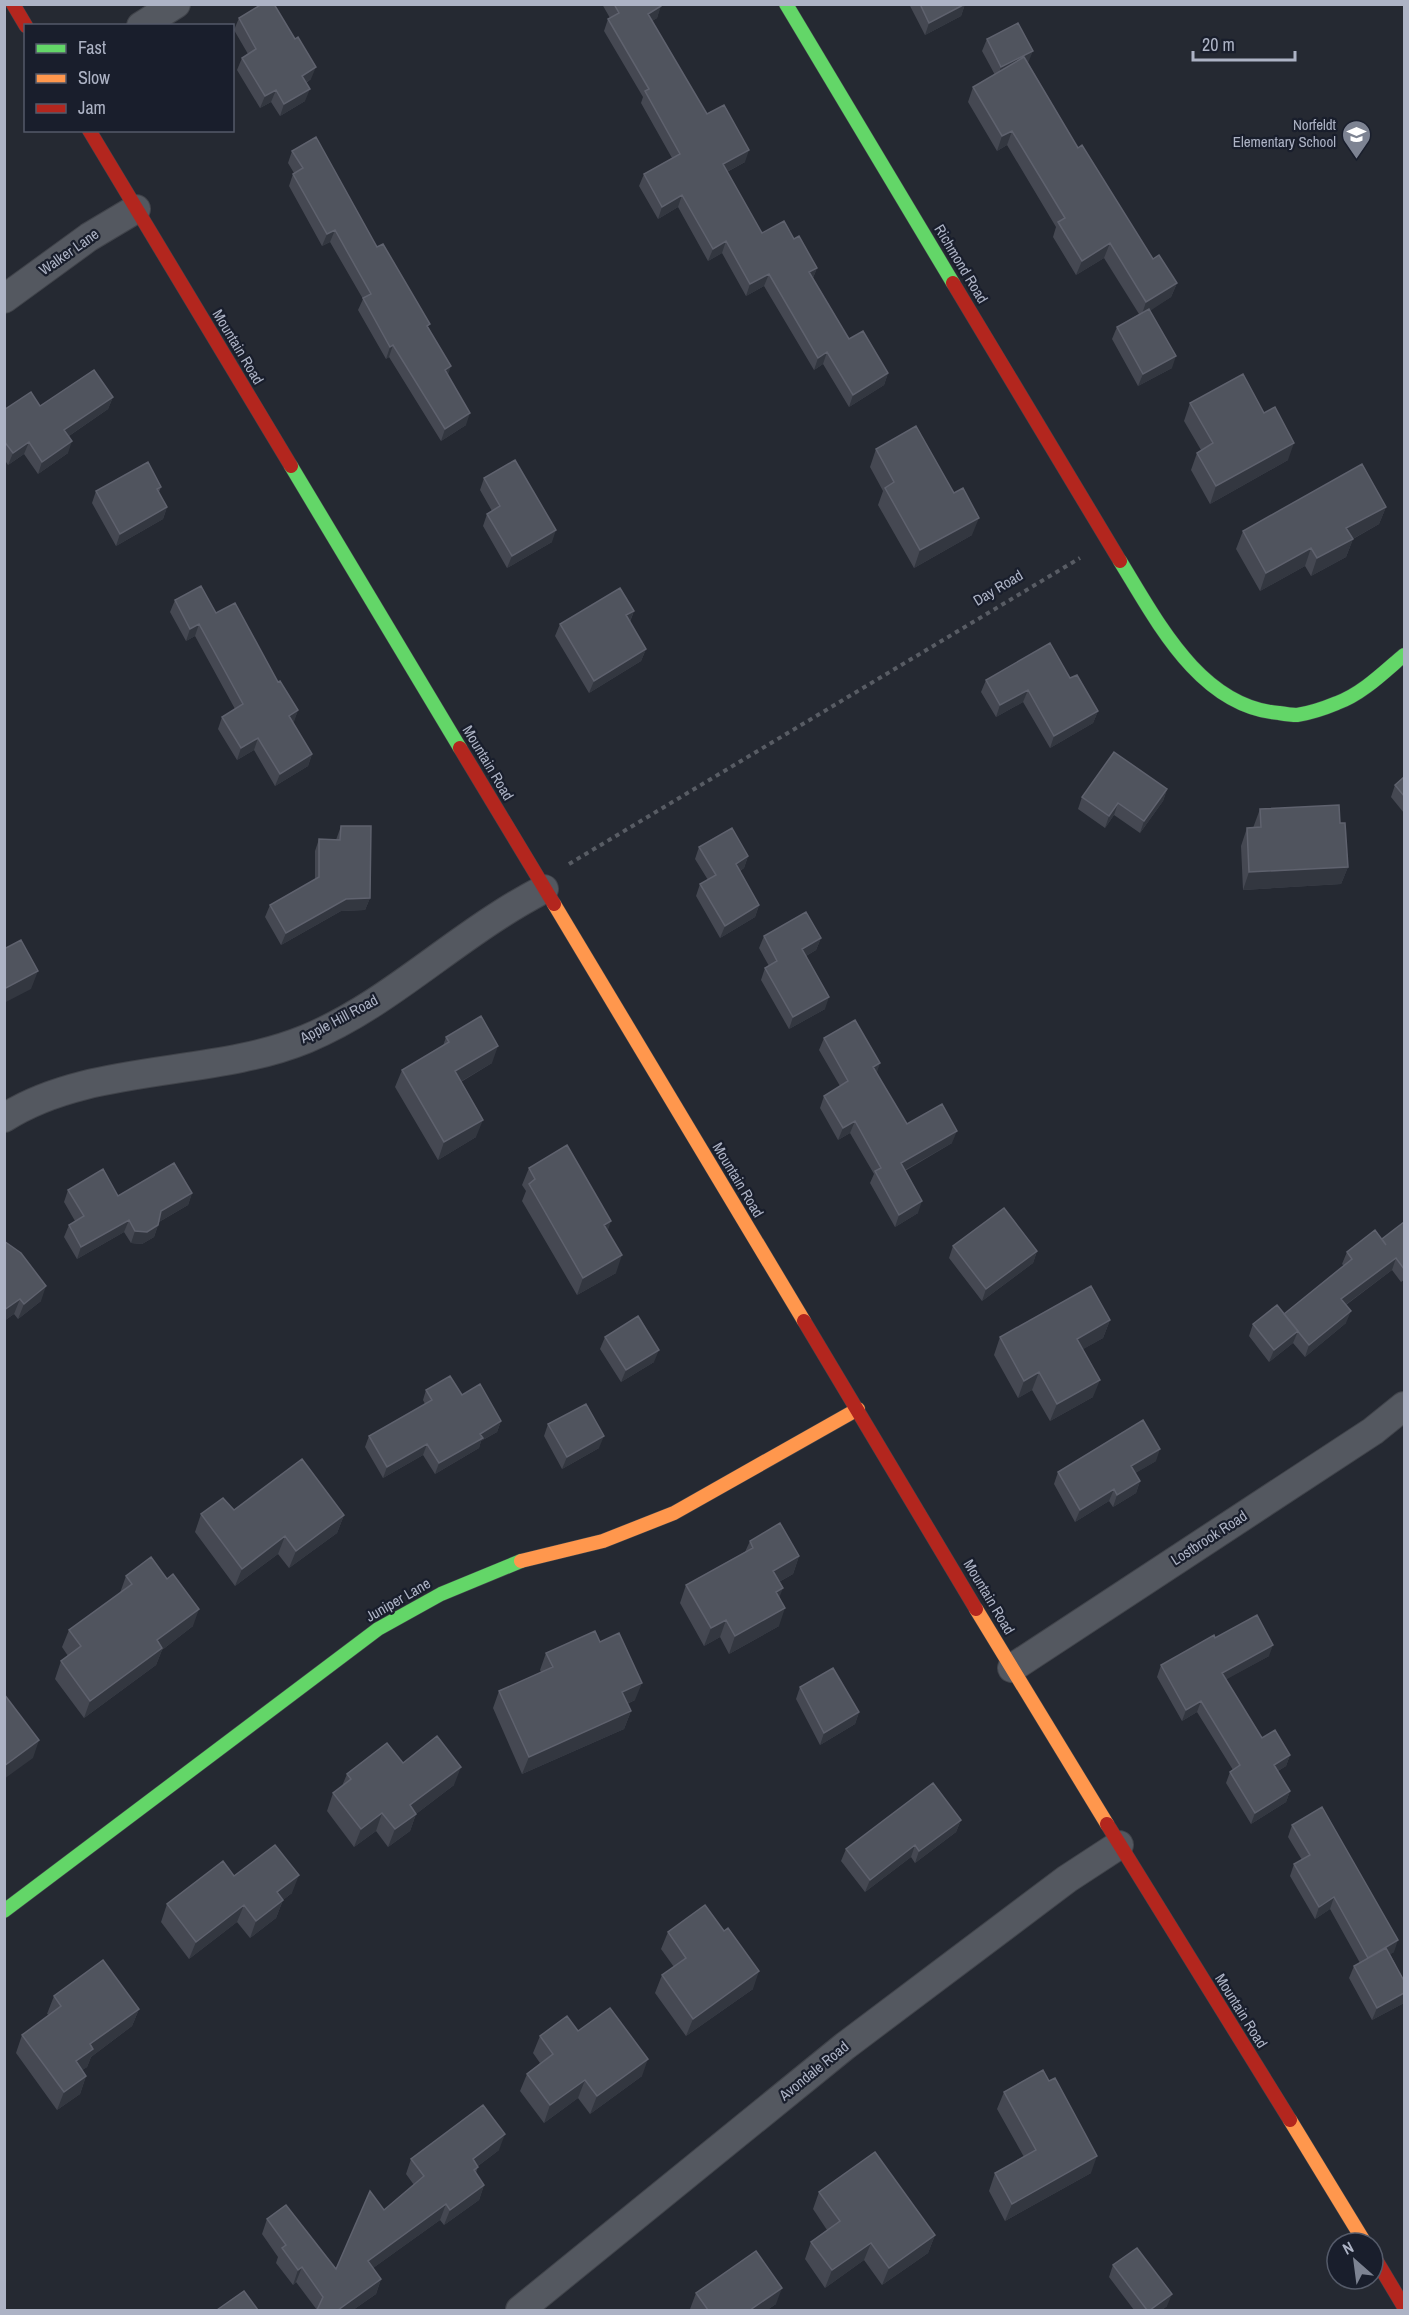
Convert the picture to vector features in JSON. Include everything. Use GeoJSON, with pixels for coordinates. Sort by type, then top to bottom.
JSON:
{"type":"FeatureCollection","features":[{"type":"Feature","properties":{"kind":"main road"},"geometry":{"type":"LineString","coordinates":[[13,4],[25,24]]}},
{"type":"Feature","properties":{"kind":"main road","name":"Richmond Road"},"geometry":{"type":"LineString","coordinates":[[786,4],[1108,541]]}},
{"type":"Feature","properties":{"kind":"main road","name":"Mountain Road"},"geometry":{"type":"LineString","coordinates":[[90,132],[1012,1668],[1358,2231]]}},
{"type":"Feature","properties":{"kind":"main road"},"geometry":{"type":"LineString","coordinates":[[1108,541],[1192,669],[1228,699],[1248,708],[1289,715],[1316,711],[1338,703],[1362,690],[1404,655]]}},
{"type":"Feature","properties":{"kind":"main road","name":"Juniper Lane"},"geometry":{"type":"LineString","coordinates":[[4,1911],[378,1629],[441,1594],[528,1558],[603,1540],[674,1513],[858,1409]]}},
{"type":"Feature","properties":{"kind":"main road"},"geometry":{"type":"LineString","coordinates":[[1385,2275],[1404,2307]]}},
{"type":"Feature","properties":{"kind":"street"},"geometry":{"type":"LineString","coordinates":[[144,24],[176,4]]}},
{"type":"Feature","properties":{"kind":"street","name":"Walker Lane"},"geometry":{"type":"LineString","coordinates":[[4,299],[89,237],[136,209]]}},
{"type":"Feature","properties":{"kind":"street","name":"Apple Hill Road"},"geometry":{"type":"LineString","coordinates":[[4,1118],[21,1107],[77,1086],[250,1057],[306,1039],[356,1013],[413,976],[500,914],[544,889]]}},
{"type":"Feature","properties":{"kind":"street","name":"Lostbrook Road"},"geometry":{"type":"LineString","coordinates":[[1012,1668],[1373,1431],[1404,1406]]}},
{"type":"Feature","properties":{"kind":"street","name":"Avondale Road"},"geometry":{"type":"LineString","coordinates":[[520,2310],[845,2046],[1067,1879],[1119,1845]]}},
{"type":"Feature","properties":{"kind":"path","name":"Day Road"},"geometry":{"type":"LineString","coordinates":[[563,868],[1108,541]]}},
{"type":"Feature","properties":{"kind":"building"},"geometry":{"type":"Polygon","coordinates":[[[262,4],[274,4],[295,39],[298,37],[316,67],[302,76],[310,89],[284,104],[276,90],[265,96],[242,58],[256,49],[239,18],[262,4]]]}},
{"type":"Feature","properties":{"kind":"building"},"geometry":{"type":"Polygon","coordinates":[[[614,4],[661,4],[648,14],[707,114],[724,105],[749,150],[723,164],[762,233],[784,221],[794,239],[799,236],[817,268],[809,272],[849,339],[863,331],[888,373],[853,395],[827,352],[818,358],[769,274],[750,284],[726,241],[713,249],[682,195],[662,207],[644,174],[680,154],[645,91],[649,89],[608,19],[619,13],[614,4]]]}},
{"type":"Feature","properties":{"kind":"building"},"geometry":{"type":"Polygon","coordinates":[[[920,4],[965,4],[929,23],[920,4]]]}},
{"type":"Feature","properties":{"kind":"building"},"geometry":{"type":"Polygon","coordinates":[[[1018,23],[1033,51],[1001,67],[987,39],[1018,23]]]}},
{"type":"Feature","properties":{"kind":"building"},"geometry":{"type":"Polygon","coordinates":[[[1024,57],[1078,148],[1082,145],[1153,259],[1159,255],[1177,283],[1146,302],[1110,243],[1082,261],[1058,222],[1065,218],[1012,131],[1002,136],[973,87],[1024,57]]]}},
{"type":"Feature","properties":{"kind":"building"},"geometry":{"type":"Polygon","coordinates":[[[316,137],[377,247],[383,244],[430,324],[427,326],[451,366],[445,370],[470,413],[445,429],[393,345],[390,347],[363,298],[371,294],[335,230],[327,234],[293,174],[303,168],[292,151],[316,137]]]}},
{"type":"Feature","properties":{"kind":"building"},"geometry":{"type":"Polygon","coordinates":[[[1149,309],[1176,356],[1143,374],[1117,327],[1149,309]]]}},
{"type":"Feature","properties":{"kind":"building"},"geometry":{"type":"Polygon","coordinates":[[[94,370],[113,397],[64,430],[72,441],[42,462],[29,442],[13,453],[4,441],[4,410],[31,392],[40,406],[94,370]]]}},
{"type":"Feature","properties":{"kind":"building"},"geometry":{"type":"Polygon","coordinates":[[[1243,374],[1264,413],[1275,407],[1294,443],[1216,486],[1197,453],[1213,443],[1190,403],[1243,374]]]}},
{"type":"Feature","properties":{"kind":"building"},"geometry":{"type":"Polygon","coordinates":[[[916,426],[954,493],[963,488],[979,518],[920,550],[885,488],[894,482],[876,449],[916,426]]]}},
{"type":"Feature","properties":{"kind":"building"},"geometry":{"type":"Polygon","coordinates":[[[515,460],[556,530],[512,556],[487,514],[500,506],[484,478],[515,460]]]}},
{"type":"Feature","properties":{"kind":"building"},"geometry":{"type":"Polygon","coordinates":[[[148,462],[161,487],[157,489],[167,507],[120,534],[96,491],[148,462]]]}},
{"type":"Feature","properties":{"kind":"building"},"geometry":{"type":"Polygon","coordinates":[[[1362,464],[1386,507],[1346,528],[1353,539],[1317,558],[1311,548],[1266,573],[1243,531],[1362,464]]]}},
{"type":"Feature","properties":{"kind":"building"},"geometry":{"type":"Polygon","coordinates":[[[201,586],[216,613],[235,603],[278,682],[280,681],[298,710],[289,716],[312,754],[280,774],[258,738],[241,748],[222,717],[243,704],[199,624],[190,629],[175,600],[201,586]]]}},
{"type":"Feature","properties":{"kind":"building"},"geometry":{"type":"Polygon","coordinates":[[[620,588],[634,611],[626,615],[646,649],[594,681],[560,624],[620,588]]]}},
{"type":"Feature","properties":{"kind":"building"},"geometry":{"type":"Polygon","coordinates":[[[1050,643],[1070,678],[1077,675],[1098,711],[1054,736],[1028,690],[1000,705],[986,680],[1050,643]]]}},
{"type":"Feature","properties":{"kind":"building"},"geometry":{"type":"Polygon","coordinates":[[[1114,752],[1167,789],[1144,821],[1118,803],[1109,816],[1082,797],[1114,752]]]}},
{"type":"Feature","properties":{"kind":"building"},"geometry":{"type":"Polygon","coordinates":[[[1404,777],[1404,796],[1395,785],[1404,777]]]}},
{"type":"Feature","properties":{"kind":"building"},"geometry":{"type":"Polygon","coordinates":[[[1339,805],[1340,823],[1345,823],[1348,867],[1249,872],[1247,828],[1261,827],[1260,809],[1339,805]]]}},
{"type":"Feature","properties":{"kind":"building"},"geometry":{"type":"Polygon","coordinates":[[[341,826],[371,826],[370,898],[346,899],[286,933],[270,905],[319,877],[319,839],[340,840],[341,826]]]}},
{"type":"Feature","properties":{"kind":"building"},"geometry":{"type":"Polygon","coordinates":[[[732,828],[748,856],[736,864],[759,905],[725,926],[700,884],[716,875],[699,847],[732,828]]]}},
{"type":"Feature","properties":{"kind":"building"},"geometry":{"type":"Polygon","coordinates":[[[806,912],[821,938],[802,949],[829,997],[793,1017],[765,968],[777,961],[764,936],[806,912]]]}},
{"type":"Feature","properties":{"kind":"building"},"geometry":{"type":"Polygon","coordinates":[[[21,940],[38,971],[4,989],[4,949],[21,940]]]}},
{"type":"Feature","properties":{"kind":"building"},"geometry":{"type":"Polygon","coordinates":[[[481,1016],[498,1046],[455,1071],[483,1120],[444,1142],[402,1070],[449,1042],[446,1037],[481,1016]]]}},
{"type":"Feature","properties":{"kind":"building"},"geometry":{"type":"Polygon","coordinates":[[[855,1020],[880,1063],[873,1067],[907,1124],[942,1104],[957,1131],[901,1163],[922,1201],[899,1215],[875,1171],[881,1168],[855,1121],[843,1128],[824,1096],[848,1081],[824,1038],[855,1020]]]}},
{"type":"Feature","properties":{"kind":"building"},"geometry":{"type":"Polygon","coordinates":[[[567,1145],[611,1221],[604,1225],[622,1255],[583,1278],[529,1184],[535,1179],[529,1168],[567,1145]]]}},
{"type":"Feature","properties":{"kind":"building"},"geometry":{"type":"Polygon","coordinates":[[[174,1163],[192,1193],[161,1211],[158,1225],[147,1232],[135,1231],[129,1220],[81,1247],[69,1225],[84,1216],[68,1190],[103,1169],[118,1196],[174,1163]]]}},
{"type":"Feature","properties":{"kind":"building"},"geometry":{"type":"Polygon","coordinates":[[[1004,1208],[1037,1251],[986,1289],[953,1246],[1004,1208]]]}},
{"type":"Feature","properties":{"kind":"building"},"geometry":{"type":"Polygon","coordinates":[[[1404,1222],[1404,1269],[1396,1258],[1341,1299],[1351,1311],[1309,1345],[1284,1314],[1352,1259],[1347,1252],[1375,1230],[1386,1245],[1382,1239],[1404,1222]]]}},
{"type":"Feature","properties":{"kind":"building"},"geometry":{"type":"Polygon","coordinates":[[[4,1241],[21,1253],[46,1286],[24,1304],[20,1299],[4,1310],[4,1241]]]}},
{"type":"Feature","properties":{"kind":"building"},"geometry":{"type":"Polygon","coordinates":[[[1091,1286],[1110,1320],[1077,1339],[1100,1380],[1057,1404],[1039,1372],[1024,1381],[1000,1337],[1091,1286]]]}},
{"type":"Feature","properties":{"kind":"building"},"geometry":{"type":"Polygon","coordinates":[[[1277,1305],[1298,1331],[1274,1350],[1253,1324],[1277,1305]]]}},
{"type":"Feature","properties":{"kind":"building"},"geometry":{"type":"Polygon","coordinates":[[[638,1316],[659,1350],[626,1370],[605,1337],[638,1316]]]}},
{"type":"Feature","properties":{"kind":"building"},"geometry":{"type":"Polygon","coordinates":[[[450,1376],[462,1395],[480,1384],[501,1421],[480,1434],[483,1438],[439,1463],[427,1444],[387,1467],[369,1436],[432,1400],[426,1390],[450,1376]]]}},
{"type":"Feature","properties":{"kind":"building"},"geometry":{"type":"Polygon","coordinates":[[[586,1404],[604,1436],[567,1457],[548,1424],[586,1404]]]}},
{"type":"Feature","properties":{"kind":"building"},"geometry":{"type":"Polygon","coordinates":[[[1143,1420],[1160,1449],[1131,1466],[1140,1481],[1117,1495],[1114,1489],[1080,1510],[1058,1472],[1143,1420]]]}},
{"type":"Feature","properties":{"kind":"building"},"geometry":{"type":"Polygon","coordinates":[[[302,1459],[344,1515],[296,1551],[285,1536],[242,1569],[201,1514],[223,1498],[234,1510],[302,1459]]]}},
{"type":"Feature","properties":{"kind":"building"},"geometry":{"type":"Polygon","coordinates":[[[780,1523],[799,1556],[773,1571],[783,1588],[776,1592],[785,1608],[735,1636],[726,1620],[711,1628],[686,1585],[753,1548],[750,1541],[780,1523]]]}},
{"type":"Feature","properties":{"kind":"building"},"geometry":{"type":"Polygon","coordinates":[[[151,1557],[167,1579],[173,1574],[199,1609],[157,1640],[162,1648],[90,1701],[61,1661],[81,1646],[69,1630],[132,1584],[126,1576],[151,1557]]]}},
{"type":"Feature","properties":{"kind":"building"},"geometry":{"type":"Polygon","coordinates":[[[1257,1615],[1273,1645],[1222,1673],[1262,1738],[1275,1730],[1290,1755],[1274,1765],[1290,1791],[1255,1813],[1230,1772],[1240,1765],[1201,1701],[1186,1710],[1161,1665],[1214,1635],[1215,1638],[1257,1615]]]}},
{"type":"Feature","properties":{"kind":"building"},"geometry":{"type":"Polygon","coordinates":[[[595,1631],[600,1642],[619,1633],[642,1683],[622,1692],[631,1711],[529,1757],[499,1691],[553,1667],[546,1653],[595,1631]]]}},
{"type":"Feature","properties":{"kind":"building"},"geometry":{"type":"Polygon","coordinates":[[[833,1668],[859,1712],[824,1733],[800,1687],[833,1668]]]}},
{"type":"Feature","properties":{"kind":"building"},"geometry":{"type":"Polygon","coordinates":[[[4,1694],[39,1740],[4,1766],[4,1694]]]}},
{"type":"Feature","properties":{"kind":"building"},"geometry":{"type":"Polygon","coordinates":[[[437,1736],[461,1767],[410,1805],[416,1814],[395,1829],[382,1813],[361,1829],[333,1793],[351,1779],[347,1774],[387,1743],[403,1763],[437,1736]]]}},
{"type":"Feature","properties":{"kind":"building"},"geometry":{"type":"Polygon","coordinates":[[[933,1783],[961,1820],[919,1851],[915,1845],[870,1880],[846,1849],[933,1783]]]}},
{"type":"Feature","properties":{"kind":"building"},"geometry":{"type":"Polygon","coordinates":[[[1322,1807],[1398,1940],[1368,1958],[1334,1897],[1319,1907],[1294,1864],[1310,1855],[1292,1825],[1322,1807]]]}},
{"type":"Feature","properties":{"kind":"building"},"geometry":{"type":"Polygon","coordinates":[[[275,1845],[299,1875],[277,1892],[283,1900],[256,1921],[244,1905],[196,1942],[167,1904],[223,1861],[234,1876],[275,1845]]]}},
{"type":"Feature","properties":{"kind":"building"},"geometry":{"type":"Polygon","coordinates":[[[705,1905],[724,1931],[728,1928],[759,1971],[693,2019],[662,1975],[686,1958],[668,1932],[705,1905]]]}},
{"type":"Feature","properties":{"kind":"building"},"geometry":{"type":"Polygon","coordinates":[[[1386,1948],[1404,1981],[1404,1993],[1377,2008],[1354,1966],[1386,1948]]]}},
{"type":"Feature","properties":{"kind":"building"},"geometry":{"type":"Polygon","coordinates":[[[103,1960],[139,2009],[90,2044],[93,2049],[76,2061],[86,2076],[64,2092],[22,2035],[61,2006],[54,1996],[103,1960]]]}},
{"type":"Feature","properties":{"kind":"building"},"geometry":{"type":"Polygon","coordinates":[[[610,2008],[648,2059],[597,2096],[585,2080],[550,2105],[527,2074],[553,2054],[540,2036],[567,2016],[578,2031],[610,2008]]]}},
{"type":"Feature","properties":{"kind":"building"},"geometry":{"type":"Polygon","coordinates":[[[1043,2070],[1049,2081],[1055,2078],[1097,2156],[1012,2204],[995,2173],[1036,2150],[1004,2092],[1043,2070]]]}},
{"type":"Feature","properties":{"kind":"building"},"geometry":{"type":"Polygon","coordinates":[[[483,2105],[505,2134],[473,2159],[478,2167],[474,2170],[484,2185],[450,2210],[446,2204],[368,2261],[381,2279],[338,2310],[317,2310],[323,2297],[302,2267],[298,2270],[282,2248],[286,2245],[267,2219],[286,2205],[336,2269],[370,2191],[384,2210],[424,2176],[411,2159],[483,2105]]]}},
{"type":"Feature","properties":{"kind":"building"},"geometry":{"type":"Polygon","coordinates":[[[875,2152],[935,2235],[889,2268],[871,2243],[832,2270],[811,2242],[840,2221],[819,2192],[875,2152]]]}},
{"type":"Feature","properties":{"kind":"building"},"geometry":{"type":"Polygon","coordinates":[[[1137,2248],[1172,2294],[1150,2310],[1147,2310],[1113,2265],[1137,2248]]]}},
{"type":"Feature","properties":{"kind":"building"},"geometry":{"type":"Polygon","coordinates":[[[756,2251],[782,2288],[750,2310],[708,2310],[696,2293],[756,2251]]]}},
{"type":"Feature","properties":{"kind":"building"},"geometry":{"type":"Polygon","coordinates":[[[244,2291],[258,2310],[217,2310],[244,2291]]]}},
{"type":"Feature","properties":{"kind":"traffic: fast"},"geometry":{"type":"LineString","coordinates":[[786,4],[953,283]]}},
{"type":"Feature","properties":{"kind":"traffic: fast"},"geometry":{"type":"LineString","coordinates":[[291,466],[460,748]]}},
{"type":"Feature","properties":{"kind":"traffic: fast"},"geometry":{"type":"LineString","coordinates":[[1120,561],[1149,609],[1184,657],[1204,678],[1226,695],[1251,707],[1297,715],[1322,708],[1355,694],[1404,655]]}},
{"type":"Feature","properties":{"kind":"traffic: fast"},"geometry":{"type":"LineString","coordinates":[[4,1911],[378,1629],[441,1594],[521,1561]]}},
{"type":"Feature","properties":{"kind":"traffic: slow"},"geometry":{"type":"LineString","coordinates":[[554,904],[804,1321]]}},
{"type":"Feature","properties":{"kind":"traffic: slow"},"geometry":{"type":"LineString","coordinates":[[521,1561],[603,1541],[674,1513],[858,1409]]}},
{"type":"Feature","properties":{"kind":"traffic: slow"},"geometry":{"type":"LineString","coordinates":[[976,1609],[1107,1824]]}},
{"type":"Feature","properties":{"kind":"traffic: slow"},"geometry":{"type":"LineString","coordinates":[[1290,2120],[1358,2231]]}},
{"type":"Feature","properties":{"kind":"traffic: jam"},"geometry":{"type":"LineString","coordinates":[[13,4],[25,24]]}},
{"type":"Feature","properties":{"kind":"traffic: jam"},"geometry":{"type":"LineString","coordinates":[[90,132],[291,466]]}},
{"type":"Feature","properties":{"kind":"traffic: jam"},"geometry":{"type":"LineString","coordinates":[[953,283],[1120,561]]}},
{"type":"Feature","properties":{"kind":"traffic: jam"},"geometry":{"type":"LineString","coordinates":[[460,748],[554,904]]}},
{"type":"Feature","properties":{"kind":"traffic: jam"},"geometry":{"type":"LineString","coordinates":[[804,1321],[976,1609]]}},
{"type":"Feature","properties":{"kind":"traffic: jam"},"geometry":{"type":"LineString","coordinates":[[1107,1824],[1290,2120]]}},
{"type":"Feature","properties":{"kind":"traffic: jam"},"geometry":{"type":"LineString","coordinates":[[1385,2275],[1404,2307]]}},
{"type":"Feature","properties":{"kind":"place","name":"Norfeldt Elementary School"},"geometry":{"type":"Point","coordinates":[1357,160]}}]}
